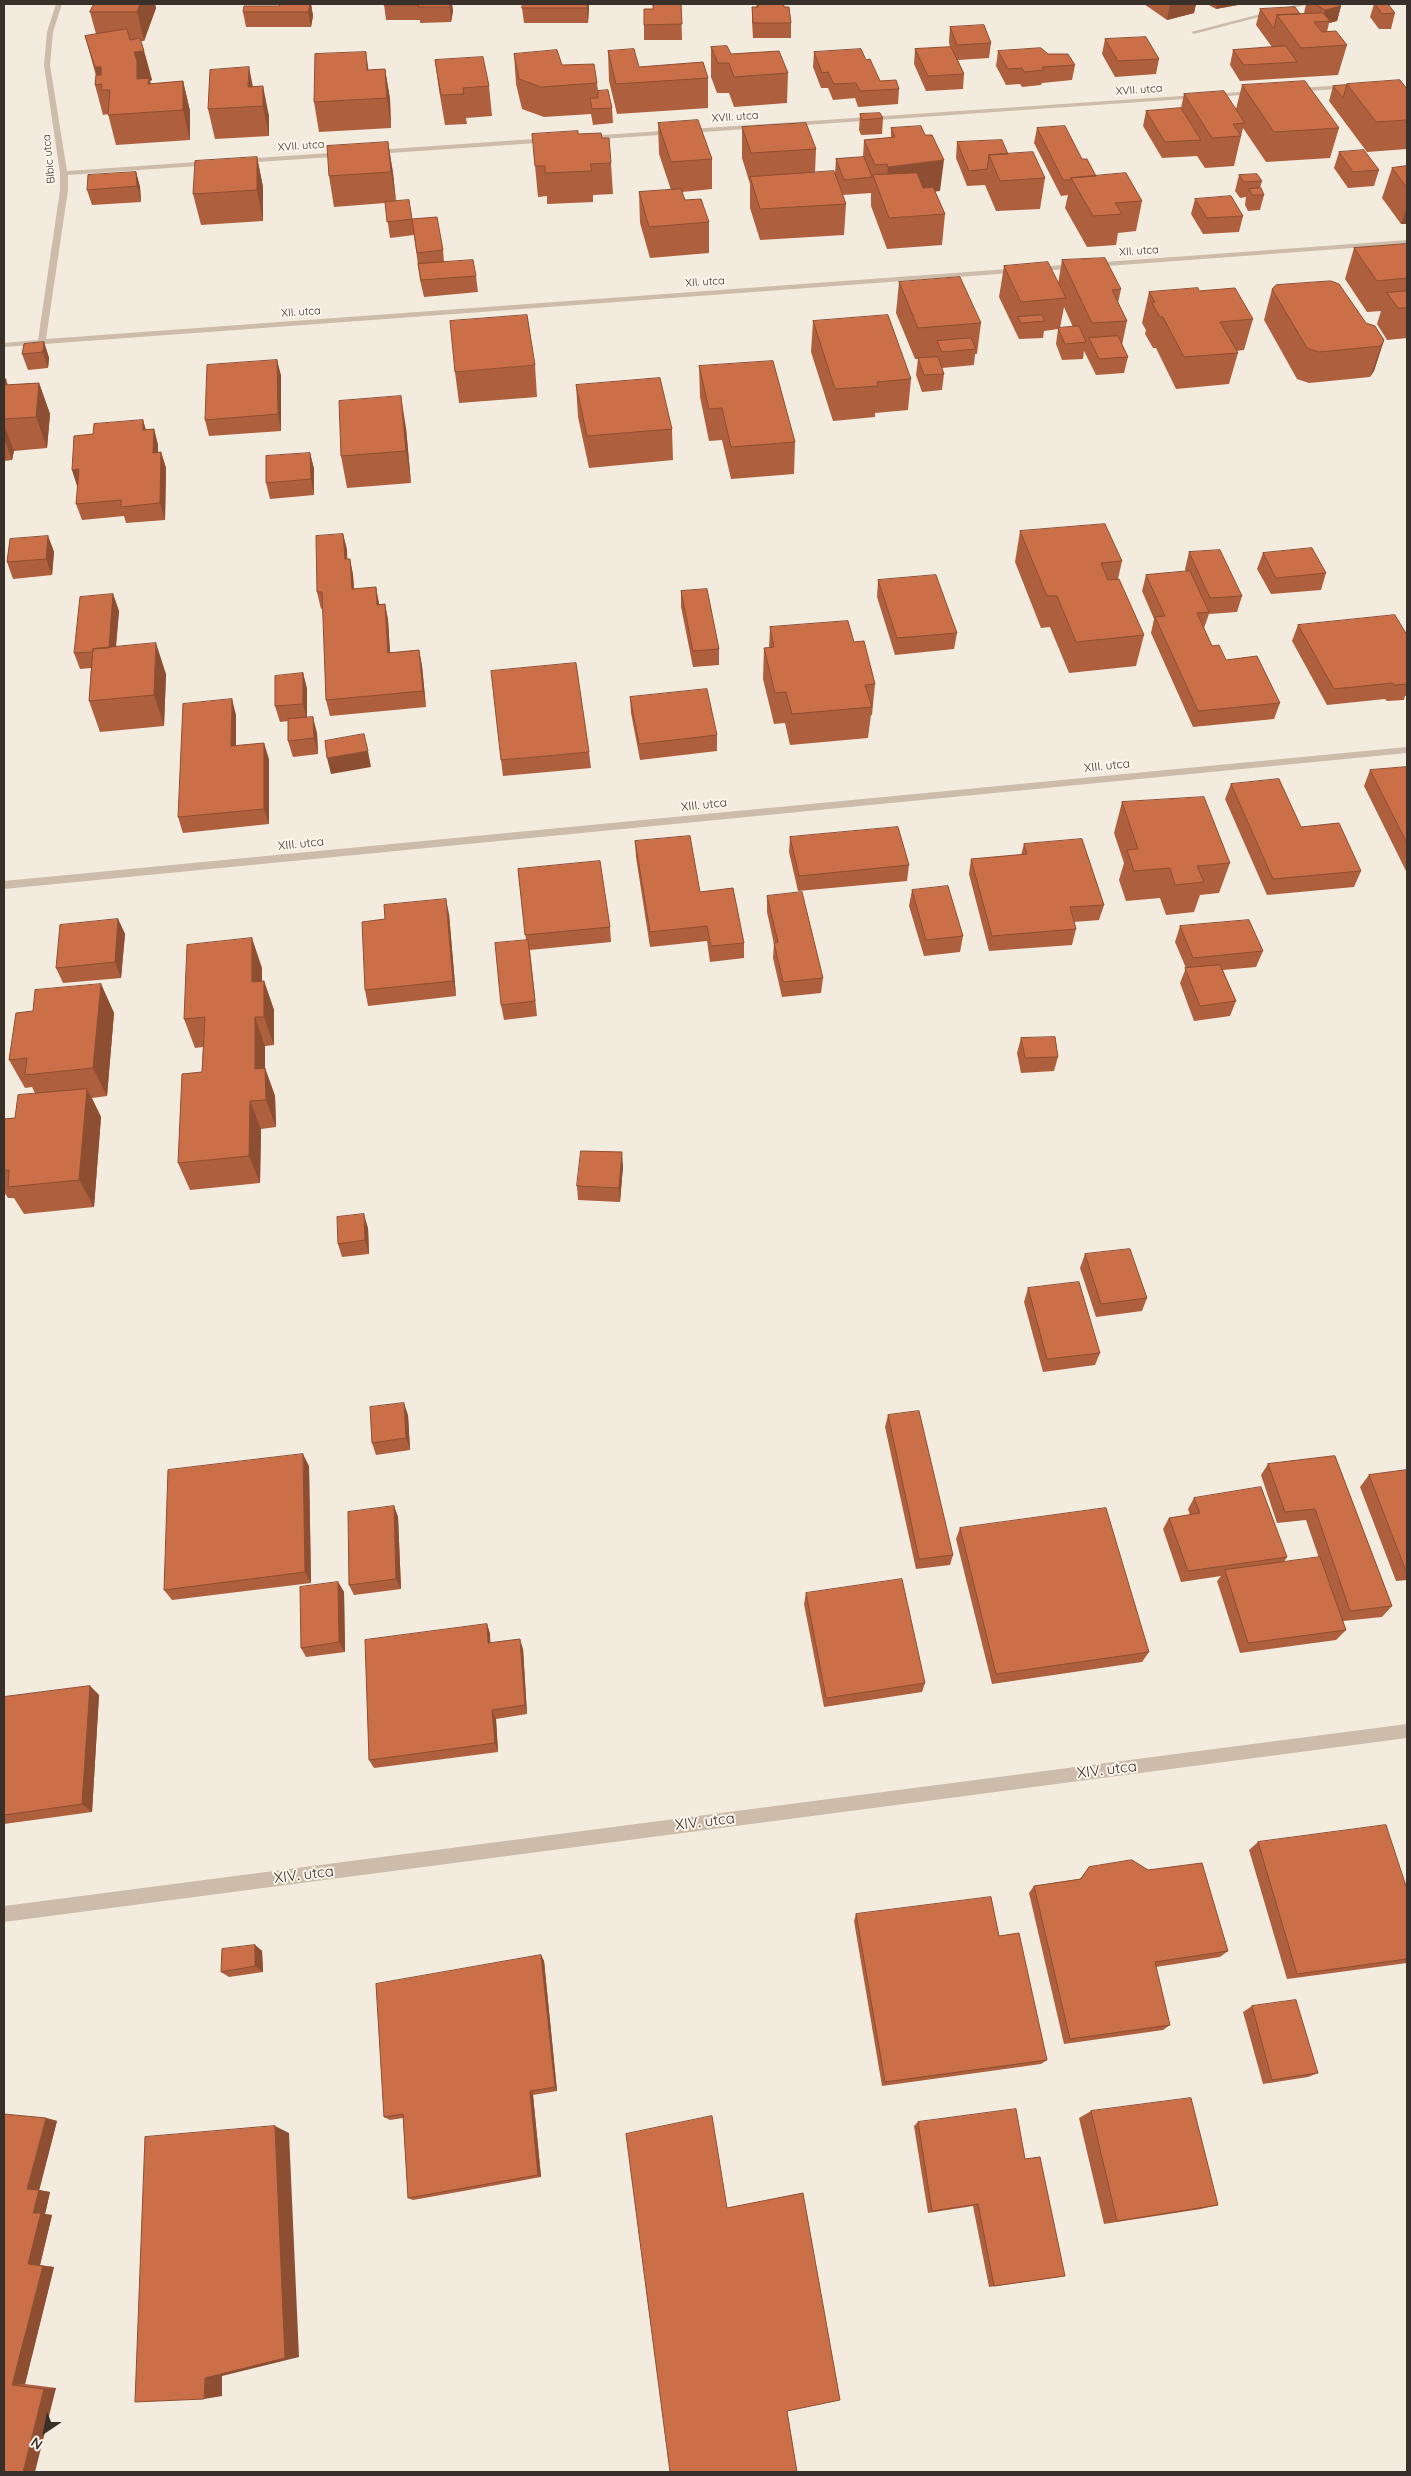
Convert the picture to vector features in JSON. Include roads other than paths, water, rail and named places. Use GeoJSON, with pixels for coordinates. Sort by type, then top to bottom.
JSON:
{"type":"FeatureCollection","features":[{"type":"Feature","properties":{"kind":"street","name":"Bíbic utca"},"geometry":{"type":"LineString","coordinates":[[42,342],[64,173],[47,65],[50,32],[59,4]]}},
{"type":"Feature","properties":{"kind":"street"},"geometry":{"type":"LineString","coordinates":[[1194,32],[1306,4]]}},
{"type":"Feature","properties":{"kind":"street"},"geometry":{"type":"LineString","coordinates":[[1290,91],[1358,86]]}},
{"type":"Feature","properties":{"kind":"street","name":"XVII. utca"},"geometry":{"type":"LineString","coordinates":[[582,138],[1260,93]]}},
{"type":"Feature","properties":{"kind":"street"},"geometry":{"type":"LineString","coordinates":[[365,153],[562,140]]}},
{"type":"Feature","properties":{"kind":"street","name":"XVII. utca"},"geometry":{"type":"LineString","coordinates":[[237,161],[355,153]]}},
{"type":"Feature","properties":{"kind":"street"},"geometry":{"type":"LineString","coordinates":[[64,173],[217,163]]}},
{"type":"Feature","properties":{"kind":"street","name":"XII. utca"},"geometry":{"type":"LineString","coordinates":[[4,345],[1407,242]]}},
{"type":"Feature","properties":{"kind":"street","name":"XIII. utca"},"geometry":{"type":"LineString","coordinates":[[4,885],[1407,750]]}},
{"type":"Feature","properties":{"kind":"street","name":"XIV. utca"},"geometry":{"type":"LineString","coordinates":[[4,1914],[1407,1731]]}}]}
